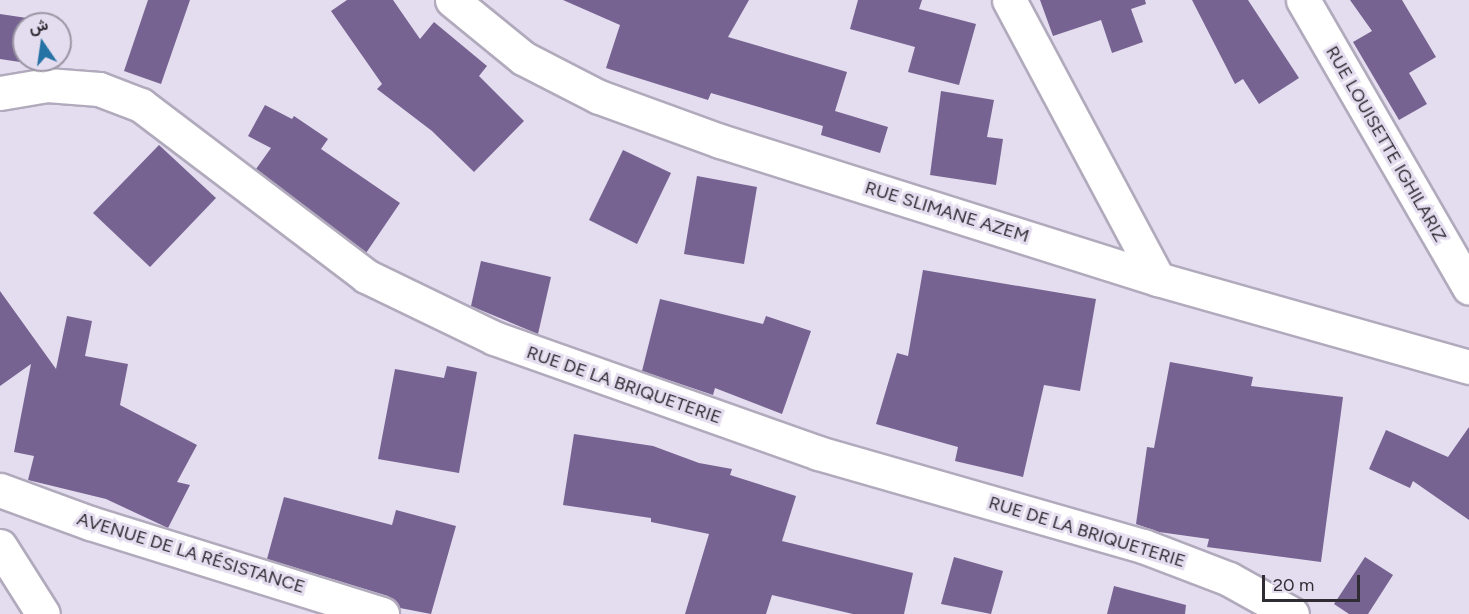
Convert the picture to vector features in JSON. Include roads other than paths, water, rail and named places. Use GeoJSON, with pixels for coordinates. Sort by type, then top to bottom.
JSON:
{"type":"FeatureCollection","features":[{"type":"Feature","properties":{"kind":"street","name":"RUE SLIMANE AZEM"},"geometry":{"type":"LineString","coordinates":[[452,0],[523,58],[598,97],[720,141],[1158,279],[1469,367]]}},
{"type":"Feature","properties":{"kind":"street"},"geometry":{"type":"LineString","coordinates":[[1009,0],[1158,279]]}},
{"type":"Feature","properties":{"kind":"street","name":"RUE LOUISETTE IGHILARIZ"},"geometry":{"type":"LineString","coordinates":[[1303,0],[1469,288]]}},
{"type":"Feature","properties":{"kind":"street","name":"RUE DE LA BRIQUETERIE"},"geometry":{"type":"LineString","coordinates":[[0,93],[46,85],[99,89],[141,105],[366,276],[494,338],[818,453],[1143,546],[1229,579],[1292,614]]}},
{"type":"Feature","properties":{"kind":"street","name":"AVENUE DE LA RÉSISTANCE"},"geometry":{"type":"LineString","coordinates":[[0,490],[90,523],[382,614]]}},
{"type":"Feature","properties":{"kind":"street"},"geometry":{"type":"LineString","coordinates":[[0,546],[43,614]]}}]}
